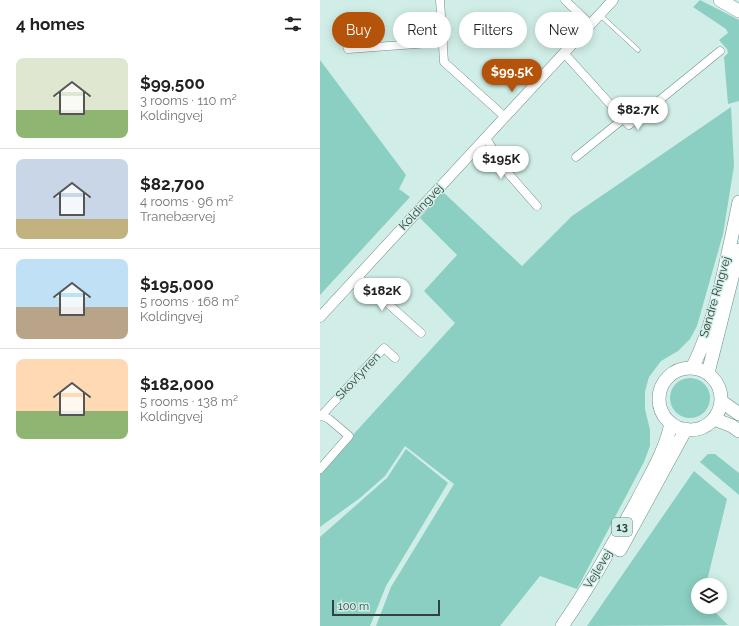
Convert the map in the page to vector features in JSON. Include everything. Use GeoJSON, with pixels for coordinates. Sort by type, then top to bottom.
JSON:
{"type":"FeatureCollection","features":[{"type":"Feature","properties":{"kind":"main road"},"geometry":{"type":"LineString","coordinates":[[720,0],[739,11]]}},
{"type":"Feature","properties":{"kind":"main road","name":"Søndre Ringvej"},"geometry":{"type":"LineString","coordinates":[[692,368],[698,355],[716,299],[739,202]]}},
{"type":"Feature","properties":{"kind":"main road","name":"Søndre Ringvej"},"geometry":{"type":"LineString","coordinates":[[708,373],[739,250]]}},
{"type":"Feature","properties":{"kind":"main road"},"geometry":{"type":"LineString","coordinates":[[684,368],[692,368],[708,373],[718,386],[721,401],[714,419],[701,427],[686,429],[671,423],[666,418],[660,405],[660,391],[666,379],[684,368]]}},
{"type":"Feature","properties":{"kind":"main road"},"geometry":{"type":"LineString","coordinates":[[721,401],[739,414]]}},
{"type":"Feature","properties":{"kind":"main road"},"geometry":{"type":"LineString","coordinates":[[714,419],[732,426],[739,431]]}},
{"type":"Feature","properties":{"kind":"main road","name":"Vejlevej"},"geometry":{"type":"LineString","coordinates":[[562,626],[606,556],[639,495],[665,443],[671,423]]}},
{"type":"Feature","properties":{"kind":"main road","name":"Vejlevej"},"geometry":{"type":"LineString","coordinates":[[571,626],[623,545],[686,429]]}},
{"type":"Feature","properties":{"kind":"street"},"geometry":{"type":"LineString","coordinates":[[440,0],[441,12]]}},
{"type":"Feature","properties":{"kind":"street"},"geometry":{"type":"LineString","coordinates":[[565,0],[578,12]]}},
{"type":"Feature","properties":{"kind":"street","name":"Koldingvej"},"geometry":{"type":"LineString","coordinates":[[593,21],[613,0]]}},
{"type":"Feature","properties":{"kind":"street"},"geometry":{"type":"LineString","coordinates":[[348,49],[393,46]]}},
{"type":"Feature","properties":{"kind":"street"},"geometry":{"type":"LineString","coordinates":[[443,48],[444,62],[504,117]]}},
{"type":"Feature","properties":{"kind":"street","name":"Koldingvej"},"geometry":{"type":"LineString","coordinates":[[320,317],[568,48]]}},
{"type":"Feature","properties":{"kind":"street"},"geometry":{"type":"LineString","coordinates":[[564,53],[629,125],[720,51]]}},
{"type":"Feature","properties":{"kind":"street"},"geometry":{"type":"LineString","coordinates":[[576,156],[623,119]]}},
{"type":"Feature","properties":{"kind":"street"},"geometry":{"type":"LineString","coordinates":[[486,138],[507,172],[537,206]]}},
{"type":"Feature","properties":{"kind":"street"},"geometry":{"type":"LineString","coordinates":[[357,276],[421,332]]}},
{"type":"Feature","properties":{"kind":"street","name":"Skovfyrren"},"geometry":{"type":"LineString","coordinates":[[320,468],[349,436],[329,419],[321,415],[384,348],[395,358]]}},
{"type":"Feature","properties":{"kind":"lane"},"geometry":{"type":"LineString","coordinates":[[600,15],[638,50]]}},
{"type":"Feature","properties":{"kind":"green space"},"geometry":{"type":"Polygon","coordinates":[[[700,0],[739,20],[739,101],[728,104],[724,57],[728,53],[727,49],[719,40],[728,33],[726,29],[693,7],[700,0]]]}},
{"type":"Feature","properties":{"kind":"green space"},"geometry":{"type":"Polygon","coordinates":[[[320,60],[406,175],[399,189],[410,197],[320,295],[320,60]]]}},
{"type":"Feature","properties":{"kind":"green space"},"geometry":{"type":"Polygon","coordinates":[[[731,107],[734,166],[723,234],[697,326],[690,339],[678,351],[661,361],[649,377],[645,391],[645,409],[650,430],[650,446],[644,462],[577,589],[540,576],[500,626],[376,626],[391,587],[454,484],[405,446],[385,476],[360,498],[320,527],[320,471],[455,323],[424,291],[457,255],[420,218],[443,192],[522,266],[572,216],[731,107]]]}},
{"type":"Feature","properties":{"kind":"green space"},"geometry":{"type":"Polygon","coordinates":[[[694,378],[701,381],[707,387],[710,398],[709,406],[701,415],[694,418],[686,418],[679,415],[671,406],[670,394],[673,387],[682,379],[694,378]]]}},
{"type":"Feature","properties":{"kind":"green space"},"geometry":{"type":"Polygon","coordinates":[[[406,449],[448,483],[386,586],[370,626],[320,626],[320,537],[387,478],[406,449]]]}},
{"type":"Feature","properties":{"kind":"green space"},"geometry":{"type":"Polygon","coordinates":[[[708,454],[715,454],[739,473],[739,495],[700,462],[708,454]]]}},
{"type":"Feature","properties":{"kind":"green space"},"geometry":{"type":"Polygon","coordinates":[[[694,471],[727,499],[708,578],[691,578],[691,614],[717,614],[728,625],[587,626],[694,471]]]}}]}
